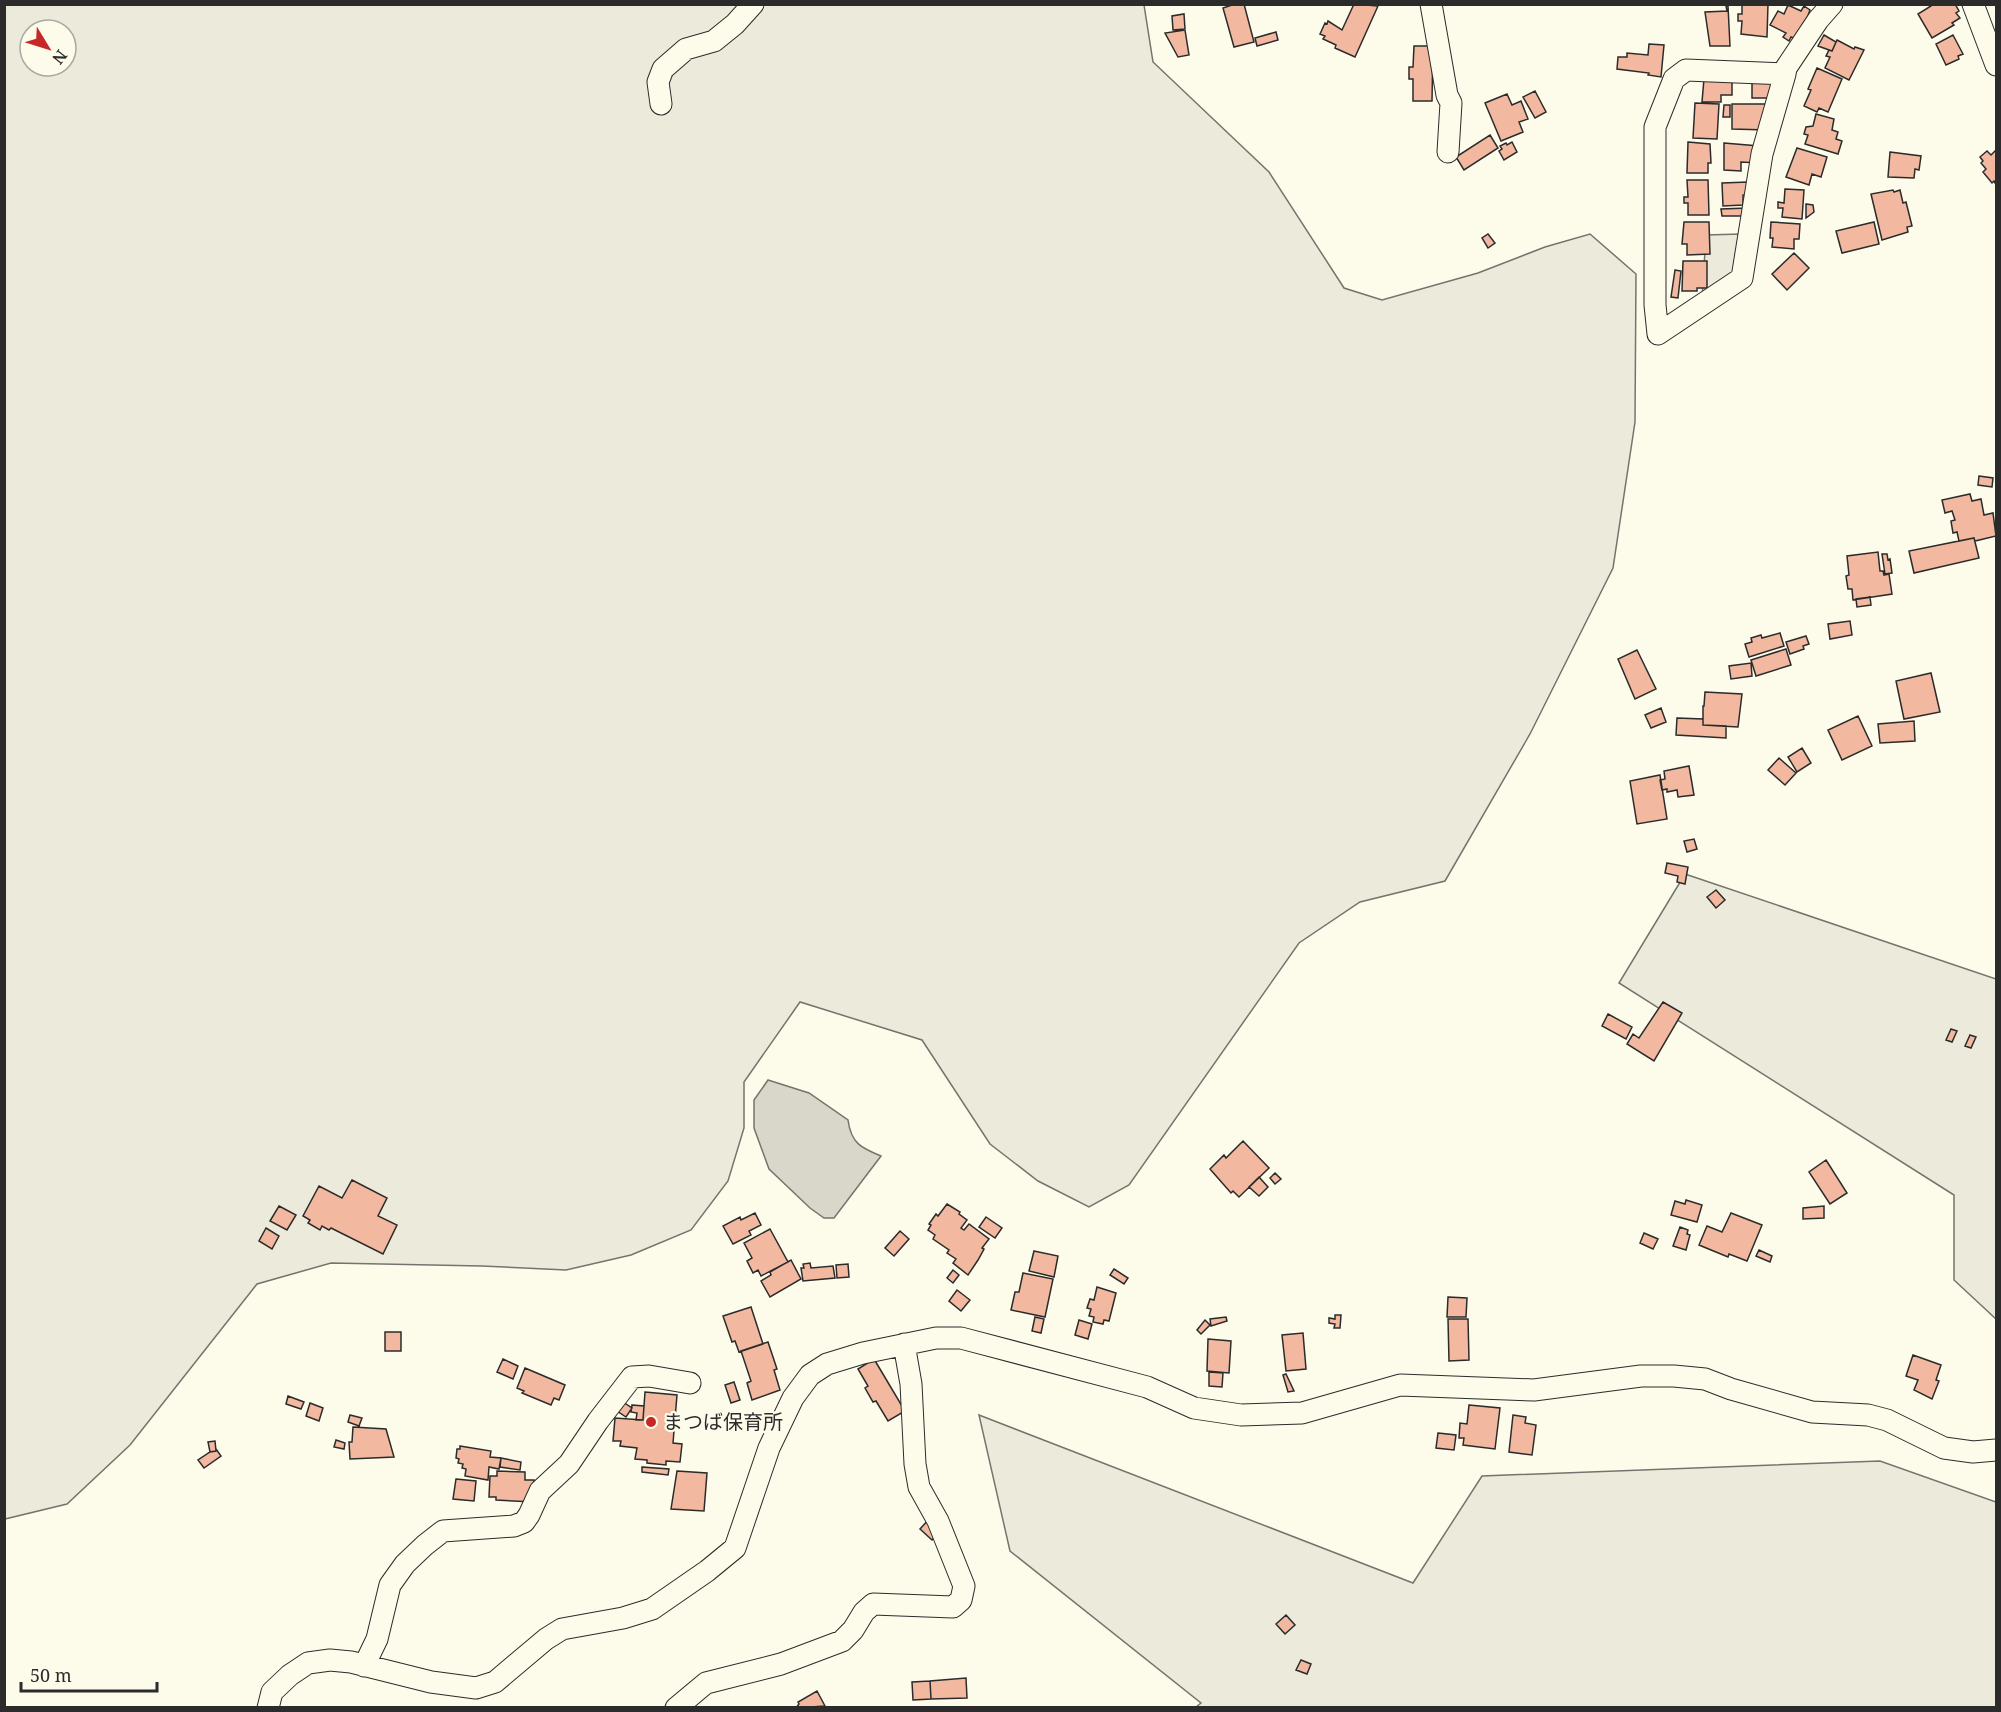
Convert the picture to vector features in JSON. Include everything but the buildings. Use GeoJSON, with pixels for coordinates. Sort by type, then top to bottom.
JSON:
{"type":"FeatureCollection","features":[{"type":"Feature","properties":{"kind":"street"},"geometry":{"type":"LineString","coordinates":[[661,104],[658,82],[663,69],[686,49],[714,41],[735,24],[753,4]]}},
{"type":"Feature","properties":{"kind":"street"},"geometry":{"type":"LineString","coordinates":[[1431,4],[1451,103],[1448,152]]}},
{"type":"Feature","properties":{"kind":"street"},"geometry":{"type":"LineString","coordinates":[[1785,74],[1686,70],[1674,79],[1655,127],[1655,305],[1658,334],[1742,278],[1762,154],[1785,74],[1786,68],[1818,20],[1832,4]]}},
{"type":"Feature","properties":{"kind":"street"},"geometry":{"type":"LineString","coordinates":[[1972,4],[1996,65]]}},
{"type":"Feature","properties":{"kind":"street"},"geometry":{"type":"LineString","coordinates":[[268,1707],[272,1692],[290,1675],[308,1663],[330,1660],[431,1682],[476,1688],[495,1682],[546,1639],[562,1629],[623,1618],[652,1609],[707,1571],[735,1548],[769,1448],[793,1398],[810,1375],[827,1364],[863,1353],[936,1338],[961,1338],[1147,1387],[1194,1408],[1241,1415],[1302,1413],[1400,1385],[1534,1390],[1641,1376],[1705,1379],[1731,1389],[1812,1412],[1868,1415],[1887,1420],[1944,1448],[1973,1452],[1996,1450]]}},
{"type":"Feature","properties":{"kind":"street"},"geometry":{"type":"LineString","coordinates":[[676,1707],[706,1683],[781,1664],[842,1641],[873,1604],[953,1607],[961,1600],[964,1586],[938,1521],[919,1487],[915,1464],[911,1384],[904,1344]]}},
{"type":"Feature","properties":{"kind":"street"},"geometry":{"type":"LineString","coordinates":[[364,1666],[377,1639],[390,1585],[405,1564],[425,1545],[443,1531],[514,1526],[524,1522],[540,1491],[569,1464],[632,1377],[649,1376],[690,1383]]}},
{"type":"Feature","properties":{"kind":"shaded area"},"geometry":{"type":"Polygon","coordinates":[[[4,5],[1144,5],[1153,62],[1269,172],[1344,288],[1382,300],[1478,273],[1545,247],[1590,234],[1636,274],[1635,422],[1613,568],[1530,734],[1445,881],[1360,902],[1299,943],[1129,1185],[1089,1207],[1038,1181],[990,1144],[922,1040],[800,1002],[744,1082],[744,1128],[728,1181],[691,1230],[631,1255],[566,1270],[331,1263],[257,1284],[130,1445],[67,1504],[5,1519],[4,5]]]}},
{"type":"Feature","properties":{"kind":"shaded area"},"geometry":{"type":"Polygon","coordinates":[[[1741,234],[1737,275],[1702,299],[1706,235],[1741,234]]]}},
{"type":"Feature","properties":{"kind":"shaded area"},"geometry":{"type":"Polygon","coordinates":[[[1685,874],[1996,979],[1996,1319],[1954,1280],[1954,1195],[1619,983],[1685,874]]]}},
{"type":"Feature","properties":{"kind":"shaded area"},"geometry":{"type":"Polygon","coordinates":[[[768,1080],[809,1093],[848,1120],[849,1128],[858,1144],[881,1156],[834,1218],[824,1218],[810,1208],[769,1169],[754,1128],[754,1100],[768,1080]]]}},
{"type":"Feature","properties":{"kind":"shaded area"},"geometry":{"type":"Polygon","coordinates":[[[979,1415],[1413,1583],[1482,1476],[1880,1461],[1996,1502],[1996,1707],[1196,1707],[1201,1703],[1010,1551],[979,1415]]]}},
{"type":"Feature","properties":{"kind":"place","name":"まつば保育所"},"geometry":{"type":"Point","coordinates":[651,1422]}}]}
